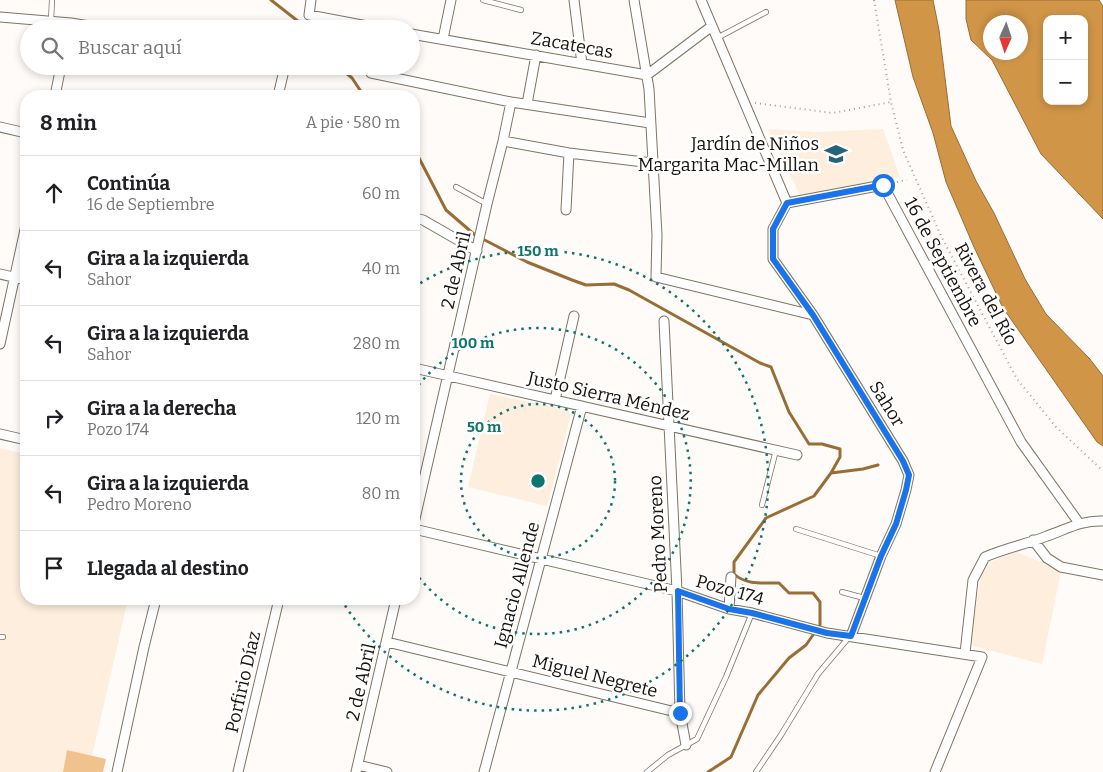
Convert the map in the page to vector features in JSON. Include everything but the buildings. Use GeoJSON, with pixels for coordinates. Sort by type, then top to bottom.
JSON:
{"type":"FeatureCollection","features":[{"type":"Feature","properties":{"kind":"street"},"geometry":{"type":"LineString","coordinates":[[311,0],[306,16],[330,20]]}},
{"type":"Feature","properties":{"kind":"street"},"geometry":{"type":"LineString","coordinates":[[443,39],[451,0]]}},
{"type":"Feature","properties":{"kind":"street"},"geometry":{"type":"LineString","coordinates":[[574,0],[582,64]]}},
{"type":"Feature","properties":{"kind":"street"},"geometry":{"type":"LineString","coordinates":[[634,0],[649,89],[657,235],[656,277],[813,315]]}},
{"type":"Feature","properties":{"kind":"street"},"geometry":{"type":"LineString","coordinates":[[701,0],[787,203]]}},
{"type":"Feature","properties":{"kind":"street"},"geometry":{"type":"LineString","coordinates":[[0,17],[38,20]]}},
{"type":"Feature","properties":{"kind":"street"},"geometry":{"type":"LineString","coordinates":[[647,75],[712,26]]}},
{"type":"Feature","properties":{"kind":"street","name":"Zacatecas"},"geometry":{"type":"LineString","coordinates":[[420,35],[647,75]]}},
{"type":"Feature","properties":{"kind":"street"},"geometry":{"type":"LineString","coordinates":[[527,104],[536,56]]}},
{"type":"Feature","properties":{"kind":"street"},"geometry":{"type":"LineString","coordinates":[[56,90],[59,75]]}},
{"type":"Feature","properties":{"kind":"street"},"geometry":{"type":"LineString","coordinates":[[279,90],[283,75]]}},
{"type":"Feature","properties":{"kind":"street"},"geometry":{"type":"LineString","coordinates":[[381,75],[511,102],[650,123]]}},
{"type":"Feature","properties":{"kind":"street","name":"2 de Abril"},"geometry":{"type":"LineString","coordinates":[[420,498],[511,102]]}},
{"type":"Feature","properties":{"kind":"street"},"geometry":{"type":"LineString","coordinates":[[0,127],[20,132]]}},
{"type":"Feature","properties":{"kind":"street"},"geometry":{"type":"LineString","coordinates":[[503,141],[570,153],[652,163]]}},
{"type":"Feature","properties":{"kind":"street"},"geometry":{"type":"LineString","coordinates":[[566,210],[570,153]]}},
{"type":"Feature","properties":{"kind":"street","name":"16 de Septiembre"},"geometry":{"type":"LineString","coordinates":[[787,203],[883,185],[1021,442],[1079,523]]}},
{"type":"Feature","properties":{"kind":"street","name":"Sahor"},"geometry":{"type":"LineString","coordinates":[[787,203],[773,229],[773,259],[813,315],[903,461],[909,475],[896,524],[864,598],[851,636]]}},
{"type":"Feature","properties":{"kind":"street"},"geometry":{"type":"LineString","coordinates":[[420,219],[478,248]]}},
{"type":"Feature","properties":{"kind":"street"},"geometry":{"type":"LineString","coordinates":[[0,344],[20,253]]}},
{"type":"Feature","properties":{"kind":"street"},"geometry":{"type":"LineString","coordinates":[[0,274],[20,278]]}},
{"type":"Feature","properties":{"kind":"street"},"geometry":{"type":"LineString","coordinates":[[555,400],[574,316]]}},
{"type":"Feature","properties":{"kind":"street","name":"Pedro Moreno"},"geometry":{"type":"LineString","coordinates":[[664,321],[678,591],[680,713],[686,745]]}},
{"type":"Feature","properties":{"kind":"street","name":"Justo Sierra Méndez"},"geometry":{"type":"LineString","coordinates":[[420,369],[797,455]]}},
{"type":"Feature","properties":{"kind":"street","name":"Ignacio Allende"},"geometry":{"type":"LineString","coordinates":[[484,772],[582,406]]}},
{"type":"Feature","properties":{"kind":"street"},"geometry":{"type":"LineString","coordinates":[[0,434],[20,439]]}},
{"type":"Feature","properties":{"kind":"street"},"geometry":{"type":"LineString","coordinates":[[965,653],[973,580],[985,557],[1079,523],[1102,521]]}},
{"type":"Feature","properties":{"kind":"street","name":"Pozo 174"},"geometry":{"type":"LineString","coordinates":[[420,530],[678,591],[729,609],[752,613],[827,633],[982,657],[936,772]]}},
{"type":"Feature","properties":{"kind":"street"},"geometry":{"type":"LineString","coordinates":[[1033,540],[1047,558],[1061,567],[1103,574]]}},
{"type":"Feature","properties":{"kind":"street"},"geometry":{"type":"LineString","coordinates":[[729,609],[732,577]]}},
{"type":"Feature","properties":{"kind":"street"},"geometry":{"type":"LineString","coordinates":[[117,772],[154,605]]}},
{"type":"Feature","properties":{"kind":"street","name":"Porfirio Díaz"},"geometry":{"type":"LineString","coordinates":[[238,772],[278,605]]}},
{"type":"Feature","properties":{"kind":"street","name":"2 de Abril"},"geometry":{"type":"LineString","coordinates":[[357,769],[395,605]]}},
{"type":"Feature","properties":{"kind":"street","name":"Miguel Negrete"},"geometry":{"type":"LineString","coordinates":[[386,642],[680,713]]}},
{"type":"Feature","properties":{"kind":"street"},"geometry":{"type":"LineString","coordinates":[[357,769],[387,772]]}},
{"type":"Feature","properties":{"kind":"lane"},"geometry":{"type":"LineString","coordinates":[[51,20],[52,0]]}},
{"type":"Feature","properties":{"kind":"lane"},"geometry":{"type":"LineString","coordinates":[[483,0],[521,10]]}},
{"type":"Feature","properties":{"kind":"lane"},"geometry":{"type":"LineString","coordinates":[[717,38],[766,12]]}},
{"type":"Feature","properties":{"kind":"lane"},"geometry":{"type":"LineString","coordinates":[[456,187],[487,204]]}},
{"type":"Feature","properties":{"kind":"lane"},"geometry":{"type":"LineString","coordinates":[[762,506],[776,450]]}},
{"type":"Feature","properties":{"kind":"lane"},"geometry":{"type":"LineString","coordinates":[[796,529],[881,556]]}},
{"type":"Feature","properties":{"kind":"lane"},"geometry":{"type":"LineString","coordinates":[[842,592],[864,598]]}},
{"type":"Feature","properties":{"kind":"lane"},"geometry":{"type":"LineString","coordinates":[[647,772],[696,739],[726,677],[752,613]]}},
{"type":"Feature","properties":{"kind":"lane"},"geometry":{"type":"LineString","coordinates":[[756,772],[781,736],[818,674],[851,636]]}},
{"type":"Feature","properties":{"kind":"path","name":"Rivera del Río"},"geometry":{"type":"LineString","coordinates":[[874,0],[891,102],[903,150],[942,238],[1017,379],[1056,427],[1103,471]]}},
{"type":"Feature","properties":{"kind":"path"},"geometry":{"type":"LineString","coordinates":[[303,20],[306,16]]}},
{"type":"Feature","properties":{"kind":"path"},"geometry":{"type":"LineString","coordinates":[[743,101],[833,113],[891,102]]}},
{"type":"Feature","properties":{"kind":"path"},"geometry":{"type":"LineString","coordinates":[[883,185],[907,180]]}},
{"type":"Feature","properties":{"kind":"shaded area"},"geometry":{"type":"Polygon","coordinates":[[[895,0],[933,0],[939,30],[951,126],[1025,279],[1046,314],[1089,358],[1103,376],[1103,446],[1097,442],[1003,308],[974,247],[946,182],[933,133],[913,77],[895,0]]]}},
{"type":"Feature","properties":{"kind":"shaded area"},"geometry":{"type":"Polygon","coordinates":[[[966,0],[1099,0],[1103,6],[1103,219],[1041,154],[992,60],[1028,60],[1028,15],[983,15],[983,51],[971,40],[966,19],[966,0]]]}},
{"type":"Feature","properties":{"kind":"shaded area","name":"Jardín de Niños Margarita Mac-Millan"},"geometry":{"type":"Polygon","coordinates":[[[768,129],[816,132],[883,129],[900,177],[800,195],[768,129]]]}},
{"type":"Feature","properties":{"kind":"shaded area"},"geometry":{"type":"Polygon","coordinates":[[[490,394],[569,410],[570,418],[547,506],[468,487],[490,394]]]}},
{"type":"Feature","properties":{"kind":"shaded area"},"geometry":{"type":"Polygon","coordinates":[[[0,448],[20,453],[20,605],[127,605],[92,756],[67,750],[63,772],[0,772],[0,448]]]}},
{"type":"Feature","properties":{"kind":"shaded area"},"geometry":{"type":"Polygon","coordinates":[[[1012,550],[1061,571],[1042,664],[970,645],[982,569],[1012,550]]]}},
{"type":"Feature","properties":{"kind":"shaded area"},"geometry":{"type":"Polygon","coordinates":[[[67,750],[106,759],[103,772],[63,772],[67,750]]]}},
{"type":"Feature","properties":{"kind":"waterway"},"geometry":{"type":"LineString","coordinates":[[271,0],[297,20]]}},
{"type":"Feature","properties":{"kind":"waterway"},"geometry":{"type":"LineString","coordinates":[[348,75],[360,90]]}},
{"type":"Feature","properties":{"kind":"waterway"},"geometry":{"type":"LineString","coordinates":[[420,160],[446,210],[475,235],[527,262],[572,280],[586,285],[614,284],[629,290],[760,363],[771,367],[789,412],[809,444],[822,444],[840,449],[840,457],[831,473]]}},
{"type":"Feature","properties":{"kind":"waterway"},"geometry":{"type":"LineString","coordinates":[[708,772],[731,757],[758,695],[789,658],[806,645],[820,625],[820,602],[813,593],[789,593],[779,583],[755,583],[744,580],[734,574],[734,562],[766,518],[814,496],[831,473],[878,465]]}},
{"type":"Feature","properties":{"kind":"place","name":"Jardín de Niños Margarita Mac-Millan"},"geometry":{"type":"Point","coordinates":[836,154]}},
{"type":"Feature","properties":{"kind":"route"},"geometry":{"type":"LineString","coordinates":[[680,713],[678,591],[729,609],[752,613],[827,633],[851,636],[864,598],[896,524],[909,475],[903,461],[813,315],[773,259],[773,229],[787,203],[883,185]]}}]}
